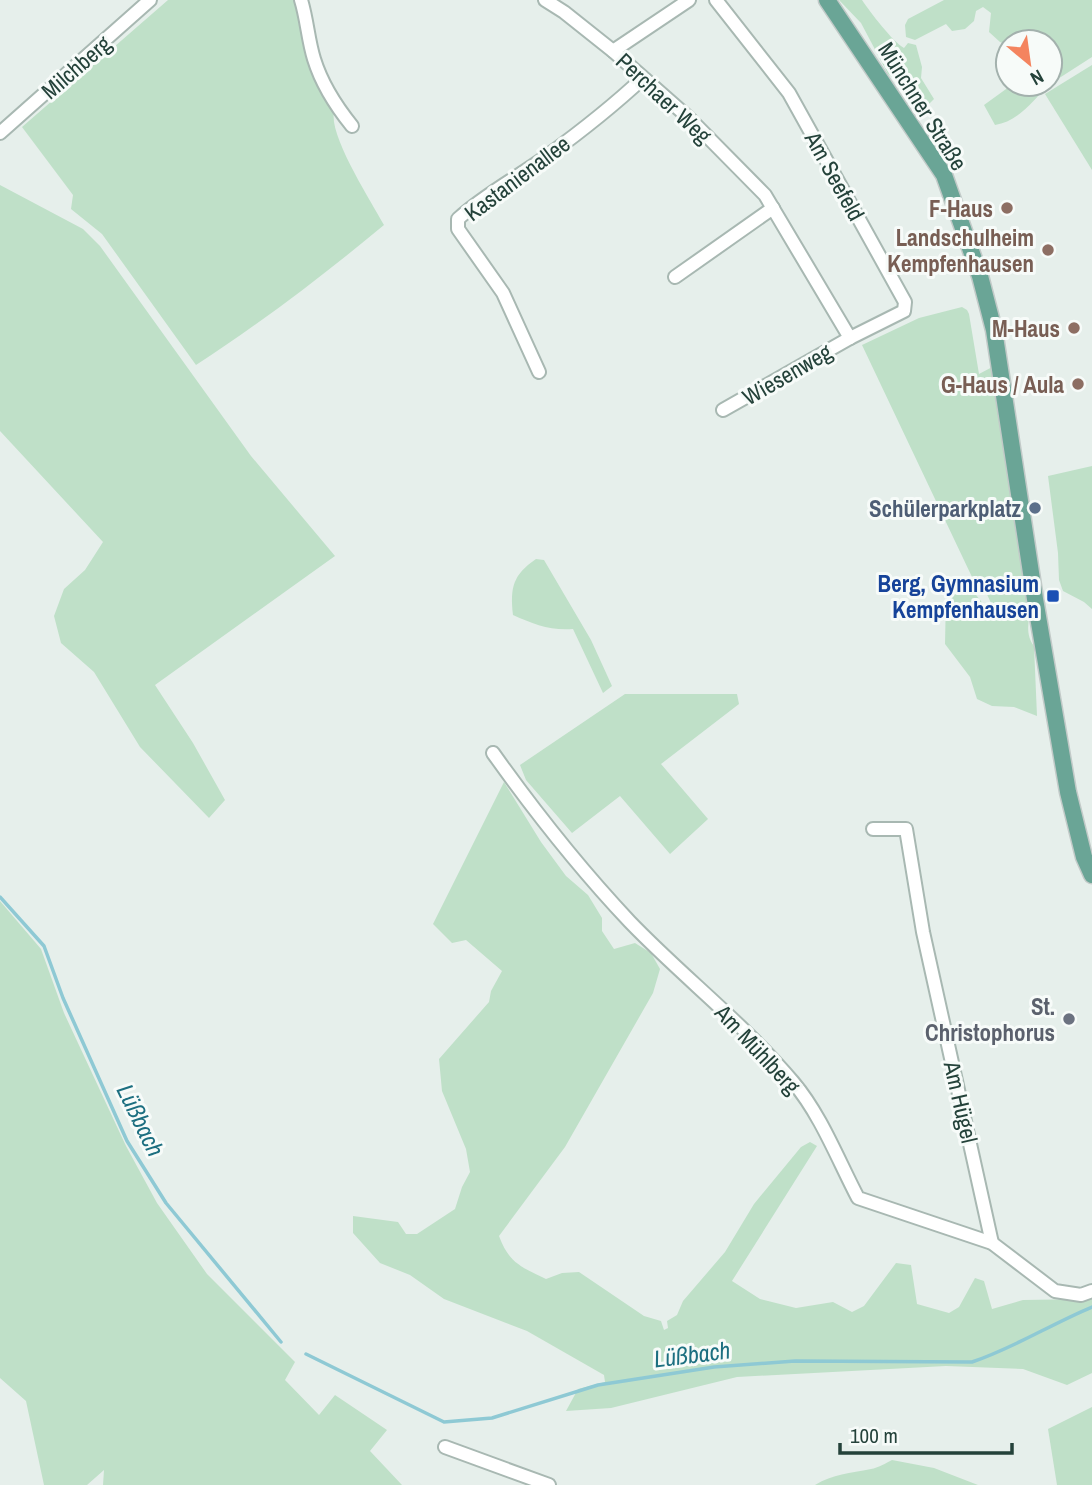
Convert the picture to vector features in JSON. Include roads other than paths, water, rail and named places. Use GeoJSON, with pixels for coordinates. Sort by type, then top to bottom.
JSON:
{"type":"FeatureCollection","features":[{"type":"Feature","properties":{"kind":"main road","name":"Münchner Straße"},"geometry":{"type":"LineString","coordinates":[[827,0],[944,175],[981,276],[994,330],[1037,613],[1068,792],[1084,857],[1092,875]]}},
{"type":"Feature","properties":{"kind":"street","name":"Milchberg"},"geometry":{"type":"LineString","coordinates":[[0,133],[150,0]]}},
{"type":"Feature","properties":{"kind":"street"},"geometry":{"type":"LineString","coordinates":[[301,0],[313,58],[322,81],[334,104],[352,125]]}},
{"type":"Feature","properties":{"kind":"street","name":"Perchaer Weg"},"geometry":{"type":"LineString","coordinates":[[545,0],[565,12],[613,51],[698,128],[765,195],[850,338]]}},
{"type":"Feature","properties":{"kind":"street","name":"Am Seefeld"},"geometry":{"type":"LineString","coordinates":[[716,0],[789,93],[905,302],[904,311],[850,338]]}},
{"type":"Feature","properties":{"kind":"street"},"geometry":{"type":"LineString","coordinates":[[613,51],[683,2]]}},
{"type":"Feature","properties":{"kind":"street","name":"Kastanienallee"},"geometry":{"type":"LineString","coordinates":[[539,372],[503,293],[458,229],[458,219],[513,177],[545,158],[622,98],[643,78]]}},
{"type":"Feature","properties":{"kind":"street"},"geometry":{"type":"LineString","coordinates":[[675,277],[773,208]]}},
{"type":"Feature","properties":{"kind":"street","name":"Wiesenweg"},"geometry":{"type":"LineString","coordinates":[[723,410],[850,338]]}},
{"type":"Feature","properties":{"kind":"street","name":"Am Mühlberg"},"geometry":{"type":"LineString","coordinates":[[493,753],[542,821],[630,922],[795,1084],[858,1198],[992,1243],[1055,1291],[1081,1295],[1092,1291]]}},
{"type":"Feature","properties":{"kind":"street","name":"Am Hügel"},"geometry":{"type":"LineString","coordinates":[[873,829],[906,829],[923,932],[992,1243]]}},
{"type":"Feature","properties":{"kind":"street"},"geometry":{"type":"LineString","coordinates":[[445,1447],[549,1485]]}},
{"type":"Feature","properties":{"kind":"waterway","name":"Lüßbach"},"geometry":{"type":"LineString","coordinates":[[0,897],[44,946],[63,998],[127,1141],[166,1203],[281,1342]]}},
{"type":"Feature","properties":{"kind":"waterway","name":"Lüßbach"},"geometry":{"type":"LineString","coordinates":[[306,1354],[444,1422],[492,1418],[598,1385],[714,1367],[795,1361],[972,1362],[1092,1307]]}},
{"type":"Feature","properties":{"kind":"place","name":"F-Haus"},"geometry":{"type":"Point","coordinates":[1007,208]}},
{"type":"Feature","properties":{"kind":"place","name":"Landschulheim Kempfenhausen"},"geometry":{"type":"Point","coordinates":[1048,250]}},
{"type":"Feature","properties":{"kind":"place","name":"M-Haus"},"geometry":{"type":"Point","coordinates":[1074,328]}},
{"type":"Feature","properties":{"kind":"place","name":"G-Haus / Aula"},"geometry":{"type":"Point","coordinates":[1078,384]}},
{"type":"Feature","properties":{"kind":"place","name":"Schülerparkplatz"},"geometry":{"type":"Point","coordinates":[1035,508]}},
{"type":"Feature","properties":{"kind":"place","name":"Berg, Gymnasium Kempfenhausen"},"geometry":{"type":"Point","coordinates":[1053,596]}},
{"type":"Feature","properties":{"kind":"place","name":"St. Christophorus"},"geometry":{"type":"Point","coordinates":[1069,1019]}}]}
